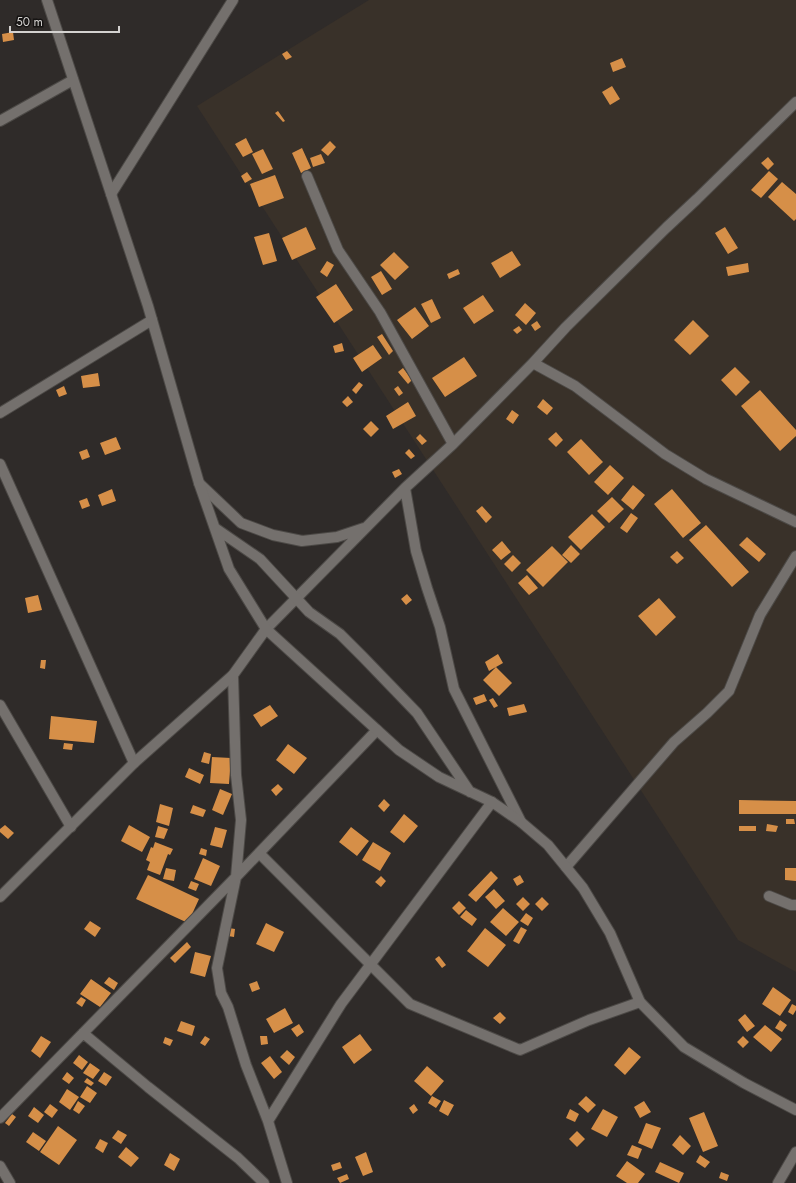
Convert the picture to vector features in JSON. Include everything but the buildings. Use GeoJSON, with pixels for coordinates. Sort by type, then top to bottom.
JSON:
{"type":"FeatureCollection","features":[{"type":"Feature","properties":{"kind":"street"},"geometry":{"type":"LineString","coordinates":[[47,0],[152,320],[215,528],[229,568],[266,629],[399,750],[439,777],[492,802],[521,822],[548,845],[583,888],[610,933],[640,1002],[684,1047],[744,1083],[796,1110]]}},
{"type":"Feature","properties":{"kind":"street"},"geometry":{"type":"LineString","coordinates":[[111,194],[233,0]]}},
{"type":"Feature","properties":{"kind":"street"},"geometry":{"type":"LineString","coordinates":[[0,121],[73,80]]}},
{"type":"Feature","properties":{"kind":"street"},"geometry":{"type":"LineString","coordinates":[[0,897],[134,763],[232,675],[266,629],[296,598],[366,527],[453,444],[533,363],[566,327],[796,102]]}},
{"type":"Feature","properties":{"kind":"street"},"geometry":{"type":"LineString","coordinates":[[307,176],[338,250],[380,312],[453,444]]}},
{"type":"Feature","properties":{"kind":"street"},"geometry":{"type":"LineString","coordinates":[[0,413],[152,320]]}},
{"type":"Feature","properties":{"kind":"street"},"geometry":{"type":"LineString","coordinates":[[533,363],[575,386],[665,454],[706,479],[796,522]]}},
{"type":"Feature","properties":{"kind":"street"},"geometry":{"type":"LineString","coordinates":[[0,464],[134,763]]}},
{"type":"Feature","properties":{"kind":"street"},"geometry":{"type":"LineString","coordinates":[[200,482],[241,523],[273,535],[302,540],[337,537],[366,527]]}},
{"type":"Feature","properties":{"kind":"street"},"geometry":{"type":"LineString","coordinates":[[406,488],[416,551],[440,627],[454,688],[521,822]]}},
{"type":"Feature","properties":{"kind":"street"},"geometry":{"type":"LineString","coordinates":[[215,528],[260,559],[309,612],[340,634],[416,713],[470,792]]}},
{"type":"Feature","properties":{"kind":"street"},"geometry":{"type":"LineString","coordinates":[[566,867],[674,742],[729,691],[760,614],[796,556]]}},
{"type":"Feature","properties":{"kind":"street"},"geometry":{"type":"LineString","coordinates":[[232,675],[236,775],[241,820],[236,877],[217,968],[221,993],[228,1006],[246,1065],[268,1121],[287,1183]]}},
{"type":"Feature","properties":{"kind":"street"},"geometry":{"type":"LineString","coordinates":[[0,705],[71,827]]}},
{"type":"Feature","properties":{"kind":"street"},"geometry":{"type":"LineString","coordinates":[[0,1118],[236,877],[377,730]]}},
{"type":"Feature","properties":{"kind":"street"},"geometry":{"type":"LineString","coordinates":[[268,1121],[341,1004],[492,802]]}},
{"type":"Feature","properties":{"kind":"street"},"geometry":{"type":"LineString","coordinates":[[259,853],[410,1004],[520,1050],[589,1020],[640,1002]]}},
{"type":"Feature","properties":{"kind":"street"},"geometry":{"type":"LineString","coordinates":[[769,896],[792,905],[796,905]]}},
{"type":"Feature","properties":{"kind":"street"},"geometry":{"type":"LineString","coordinates":[[83,1033],[148,1087],[238,1158],[264,1183]]}},
{"type":"Feature","properties":{"kind":"street"},"geometry":{"type":"LineString","coordinates":[[778,1183],[796,1152]]}},
{"type":"Feature","properties":{"kind":"street"},"geometry":{"type":"LineString","coordinates":[[0,1166],[10,1183]]}},
{"type":"Feature","properties":{"kind":"shaded area"},"geometry":{"type":"Polygon","coordinates":[[[369,0],[796,0],[796,972],[738,940],[197,106],[369,0]]]}}]}
